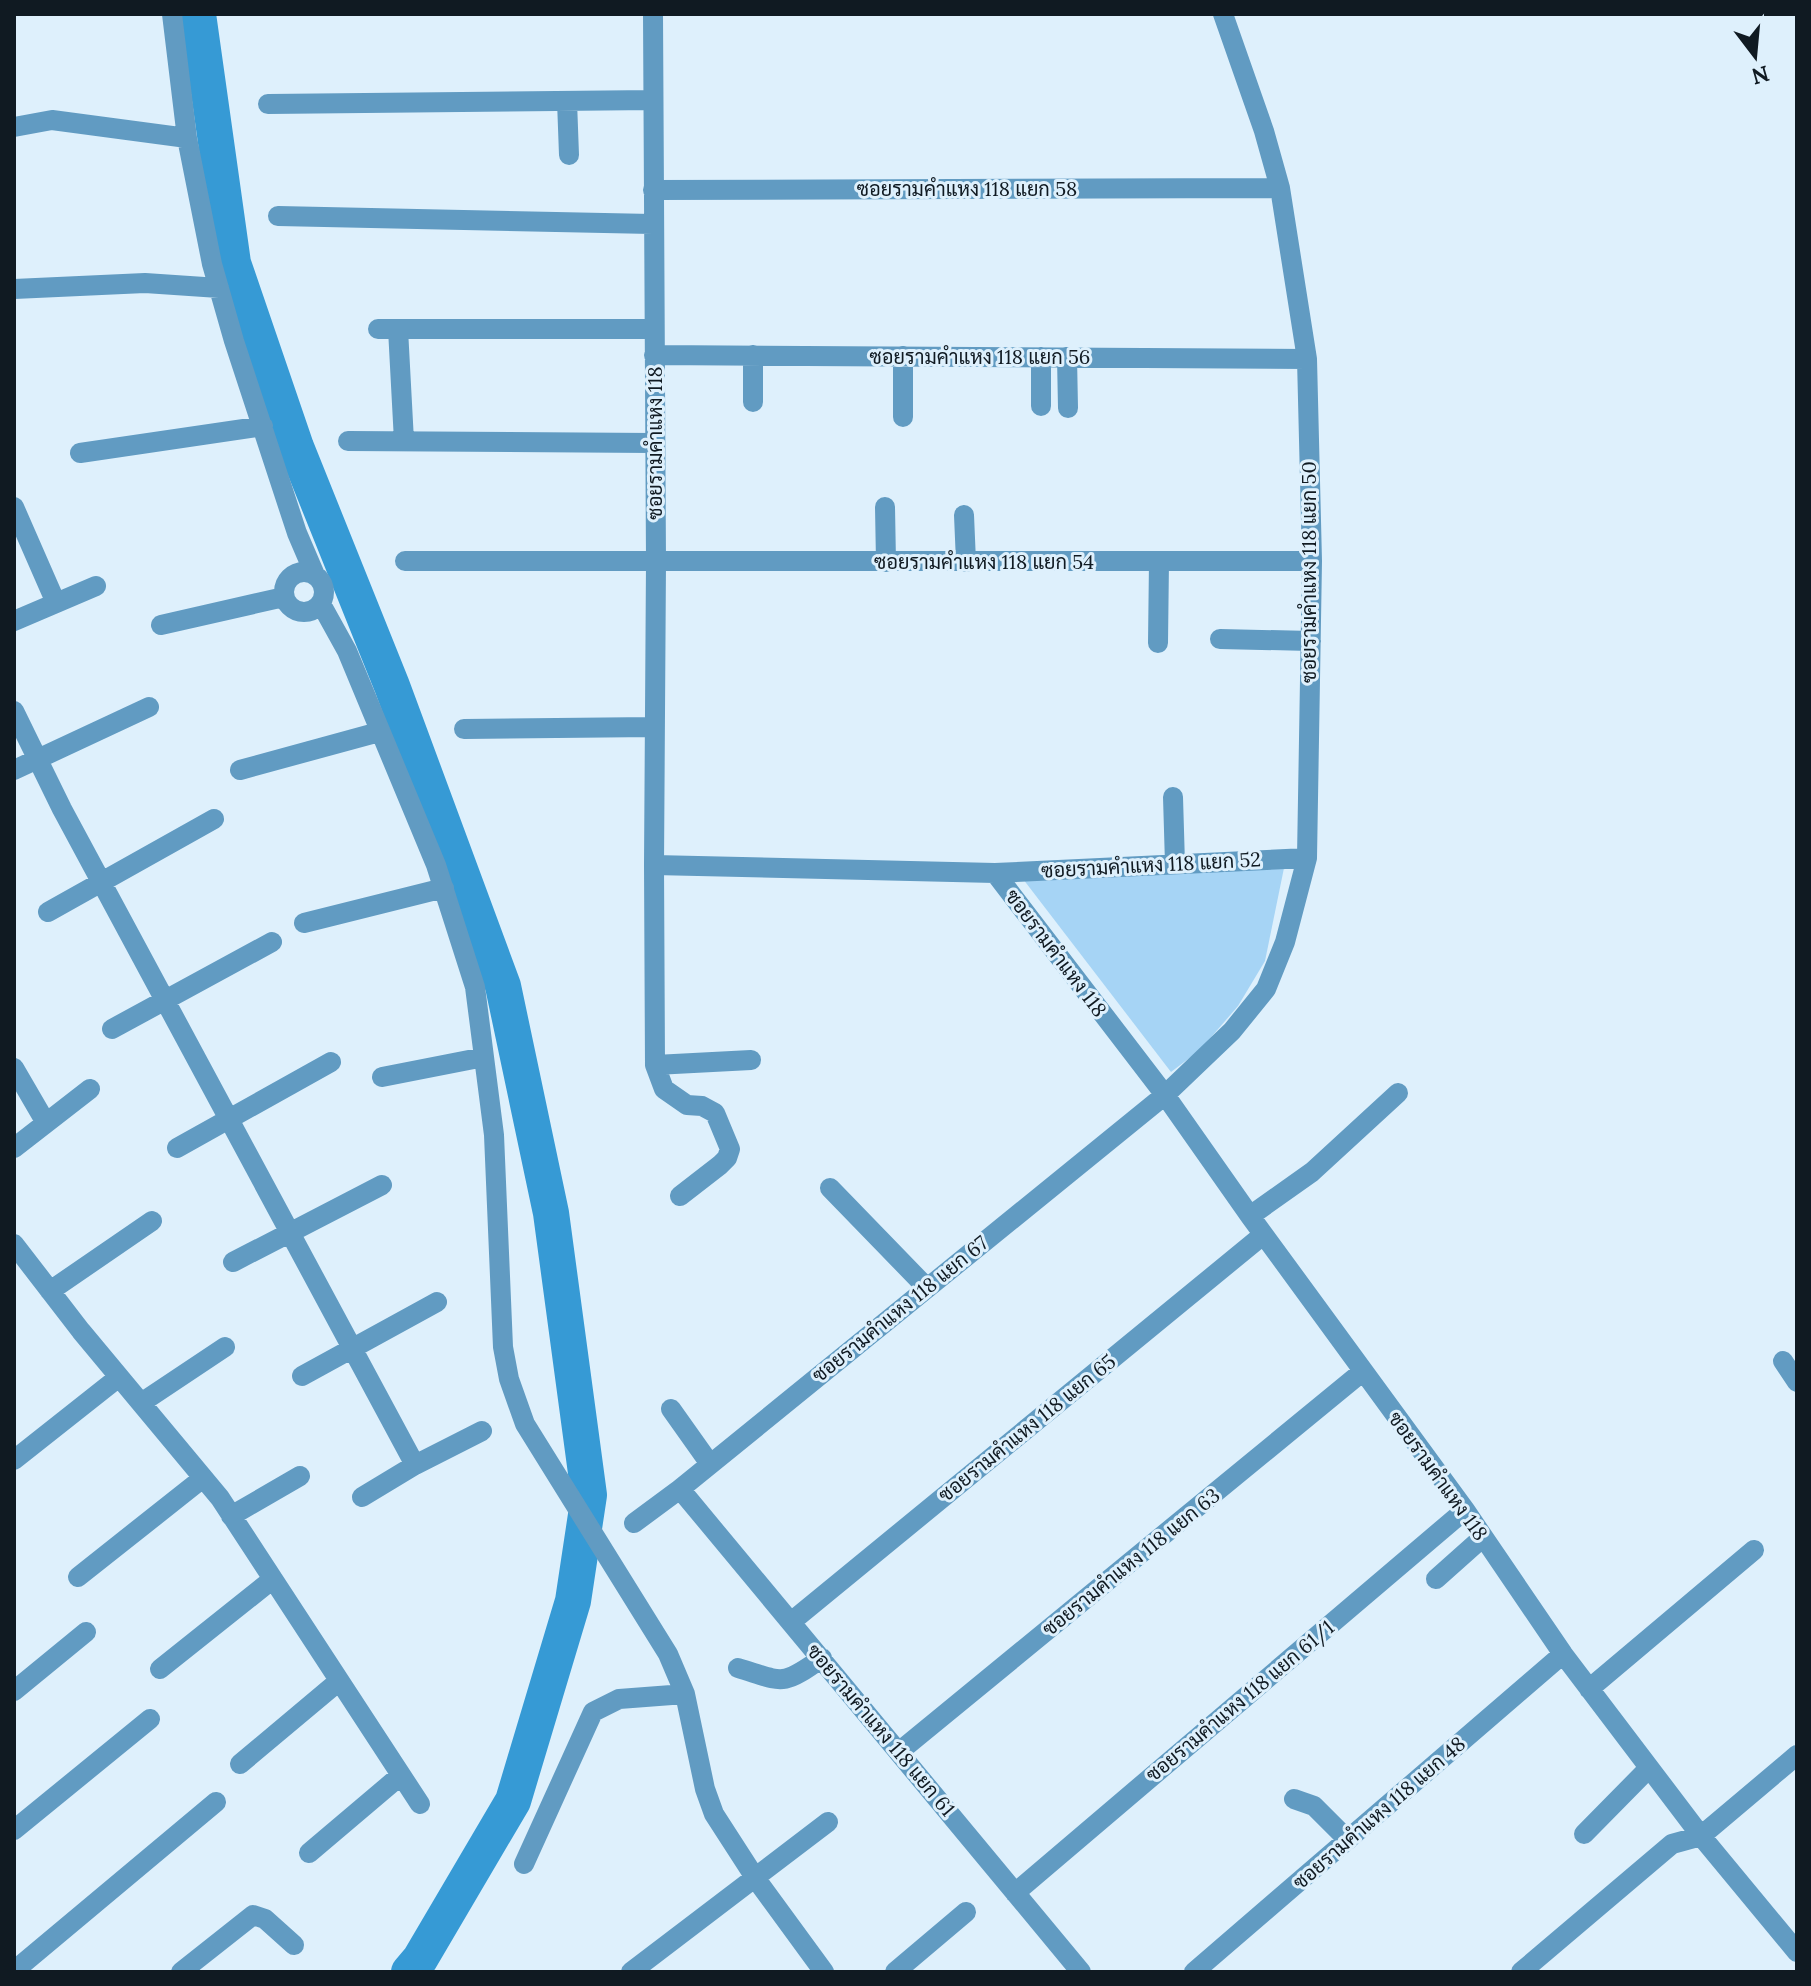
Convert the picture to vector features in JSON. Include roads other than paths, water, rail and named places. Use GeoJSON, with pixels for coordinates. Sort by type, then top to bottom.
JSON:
{"type":"FeatureCollection","features":[{"type":"Feature","properties":{"kind":"street"},"geometry":{"type":"LineString","coordinates":[[172,14],[187,138],[219,288],[297,533],[315,575],[322,583],[324,594],[321,604],[308,613],[293,610],[284,597],[286,582],[299,572],[315,575]]}},
{"type":"Feature","properties":{"kind":"street","name":"ซอยรามคำแหง 118"},"geometry":{"type":"LineString","coordinates":[[653,14],[654,865],[995,873],[1165,1095],[1362,1372],[1465,1510],[1589,1689],[1701,1836],[1797,1952]]}},
{"type":"Feature","properties":{"kind":"street","name":"ซอยรามคำแหง 118 แยก 50"},"geometry":{"type":"LineString","coordinates":[[1165,1095],[1232,1031],[1266,989],[1285,942],[1307,858],[1312,561],[1307,359],[1280,188],[1264,131],[1223,14]]}},
{"type":"Feature","properties":{"kind":"street"},"geometry":{"type":"LineString","coordinates":[[268,104],[653,100]]}},
{"type":"Feature","properties":{"kind":"street"},"geometry":{"type":"LineString","coordinates":[[567,101],[569,155]]}},
{"type":"Feature","properties":{"kind":"street"},"geometry":{"type":"LineString","coordinates":[[14,127],[52,120],[187,138]]}},
{"type":"Feature","properties":{"kind":"street","name":"ซอยรามคำแหง 118 แยก 58"},"geometry":{"type":"LineString","coordinates":[[653,190],[1280,188]]}},
{"type":"Feature","properties":{"kind":"street"},"geometry":{"type":"LineString","coordinates":[[278,216],[652,224]]}},
{"type":"Feature","properties":{"kind":"street"},"geometry":{"type":"LineString","coordinates":[[14,289],[145,283],[219,288]]}},
{"type":"Feature","properties":{"kind":"street"},"geometry":{"type":"LineString","coordinates":[[404,441],[388,329],[653,329]]}},
{"type":"Feature","properties":{"kind":"street","name":"ซอยรามคำแหง 118 แยก 56"},"geometry":{"type":"LineString","coordinates":[[654,355],[1307,359]]}},
{"type":"Feature","properties":{"kind":"street"},"geometry":{"type":"LineString","coordinates":[[753,355],[753,402]]}},
{"type":"Feature","properties":{"kind":"street"},"geometry":{"type":"LineString","coordinates":[[903,356],[903,417]]}},
{"type":"Feature","properties":{"kind":"street"},"geometry":{"type":"LineString","coordinates":[[1041,357],[1041,406]]}},
{"type":"Feature","properties":{"kind":"street"},"geometry":{"type":"LineString","coordinates":[[1067,357],[1068,408]]}},
{"type":"Feature","properties":{"kind":"street"},"geometry":{"type":"LineString","coordinates":[[80,453],[263,426]]}},
{"type":"Feature","properties":{"kind":"street"},"geometry":{"type":"LineString","coordinates":[[348,441],[653,443]]}},
{"type":"Feature","properties":{"kind":"street"},"geometry":{"type":"LineString","coordinates":[[14,507],[56,603]]}},
{"type":"Feature","properties":{"kind":"street"},"geometry":{"type":"LineString","coordinates":[[885,507],[886,562]]}},
{"type":"Feature","properties":{"kind":"street"},"geometry":{"type":"LineString","coordinates":[[964,515],[966,562]]}},
{"type":"Feature","properties":{"kind":"street","name":"ซอยรามคำแหง 118 แยก 54"},"geometry":{"type":"LineString","coordinates":[[405,561],[1312,561]]}},
{"type":"Feature","properties":{"kind":"street"},"geometry":{"type":"LineString","coordinates":[[1158,643],[1159,561]]}},
{"type":"Feature","properties":{"kind":"street"},"geometry":{"type":"LineString","coordinates":[[14,621],[96,586]]}},
{"type":"Feature","properties":{"kind":"street"},"geometry":{"type":"LineString","coordinates":[[161,625],[284,597]]}},
{"type":"Feature","properties":{"kind":"street"},"geometry":{"type":"LineString","coordinates":[[321,604],[347,651],[444,888],[475,987],[494,1135],[503,1347],[509,1379],[525,1424],[668,1654],[685,1694],[705,1789],[725,1832],[824,1972]]}},
{"type":"Feature","properties":{"kind":"street"},"geometry":{"type":"LineString","coordinates":[[1220,639],[1311,641]]}},
{"type":"Feature","properties":{"kind":"street"},"geometry":{"type":"LineString","coordinates":[[14,770],[149,707]]}},
{"type":"Feature","properties":{"kind":"street"},"geometry":{"type":"LineString","coordinates":[[14,711],[101,882],[415,1465]]}},
{"type":"Feature","properties":{"kind":"street"},"geometry":{"type":"LineString","coordinates":[[464,729],[653,727]]}},
{"type":"Feature","properties":{"kind":"street"},"geometry":{"type":"LineString","coordinates":[[240,770],[379,732]]}},
{"type":"Feature","properties":{"kind":"street"},"geometry":{"type":"LineString","coordinates":[[1173,797],[1175,864]]}},
{"type":"Feature","properties":{"kind":"street"},"geometry":{"type":"LineString","coordinates":[[48,912],[214,819]]}},
{"type":"Feature","properties":{"kind":"street","name":"ซอยรามคำแหง 118 แยก 52"},"geometry":{"type":"LineString","coordinates":[[995,873],[1307,858]]}},
{"type":"Feature","properties":{"kind":"street"},"geometry":{"type":"LineString","coordinates":[[654,865],[655,1065],[664,1089],[687,1105],[702,1106],[715,1113],[730,1149],[720,1165],[680,1196]]}},
{"type":"Feature","properties":{"kind":"street"},"geometry":{"type":"LineString","coordinates":[[304,923],[444,888]]}},
{"type":"Feature","properties":{"kind":"street"},"geometry":{"type":"LineString","coordinates":[[112,1029],[272,942]]}},
{"type":"Feature","properties":{"kind":"street"},"geometry":{"type":"LineString","coordinates":[[382,1077],[484,1057]]}},
{"type":"Feature","properties":{"kind":"street"},"geometry":{"type":"LineString","coordinates":[[655,1065],[751,1060]]}},
{"type":"Feature","properties":{"kind":"street"},"geometry":{"type":"LineString","coordinates":[[177,1148],[331,1062]]}},
{"type":"Feature","properties":{"kind":"street"},"geometry":{"type":"LineString","coordinates":[[14,1068],[46,1123]]}},
{"type":"Feature","properties":{"kind":"street"},"geometry":{"type":"LineString","coordinates":[[14,1148],[90,1089]]}},
{"type":"Feature","properties":{"kind":"street"},"geometry":{"type":"LineString","coordinates":[[1250,1216],[1312,1172],[1398,1093]]}},
{"type":"Feature","properties":{"kind":"street","name":"ซอยรามคำแหง 118 แยก 67"},"geometry":{"type":"LineString","coordinates":[[634,1523],[1165,1095]]}},
{"type":"Feature","properties":{"kind":"street"},"geometry":{"type":"LineString","coordinates":[[233,1262],[382,1185]]}},
{"type":"Feature","properties":{"kind":"street"},"geometry":{"type":"LineString","coordinates":[[830,1188],[927,1288]]}},
{"type":"Feature","properties":{"kind":"street"},"geometry":{"type":"LineString","coordinates":[[50,1291],[152,1221]]}},
{"type":"Feature","properties":{"kind":"street","name":"ซอยรามคำแหง 118 แยก 65"},"geometry":{"type":"LineString","coordinates":[[791,1622],[1263,1235]]}},
{"type":"Feature","properties":{"kind":"street"},"geometry":{"type":"LineString","coordinates":[[18,1257],[50,1291],[231,1516],[420,1804]]}},
{"type":"Feature","properties":{"kind":"street"},"geometry":{"type":"LineString","coordinates":[[302,1376],[437,1302]]}},
{"type":"Feature","properties":{"kind":"street"},"geometry":{"type":"LineString","coordinates":[[141,1403],[225,1347]]}},
{"type":"Feature","properties":{"kind":"street"},"geometry":{"type":"LineString","coordinates":[[1783,1361],[1797,1382]]}},
{"type":"Feature","properties":{"kind":"street","name":"ซอยรามคำแหง 118 แยก 63"},"geometry":{"type":"LineString","coordinates":[[900,1751],[1362,1372]]}},
{"type":"Feature","properties":{"kind":"street"},"geometry":{"type":"LineString","coordinates":[[14,1460],[119,1377]]}},
{"type":"Feature","properties":{"kind":"street"},"geometry":{"type":"LineString","coordinates":[[671,1409],[710,1464]]}},
{"type":"Feature","properties":{"kind":"street"},"geometry":{"type":"LineString","coordinates":[[362,1497],[415,1465],[482,1431]]}},
{"type":"Feature","properties":{"kind":"street"},"geometry":{"type":"LineString","coordinates":[[231,1516],[300,1476]]}},
{"type":"Feature","properties":{"kind":"street"},"geometry":{"type":"LineString","coordinates":[[78,1577],[203,1478]]}},
{"type":"Feature","properties":{"kind":"street","name":"ซอยรามคำแหง 118 แยก 61"},"geometry":{"type":"LineString","coordinates":[[680,1489],[1081,1972]]}},
{"type":"Feature","properties":{"kind":"street","name":"ซอยรามคำแหง 118 แยก 61/1"},"geometry":{"type":"LineString","coordinates":[[1015,1893],[1465,1510]]}},
{"type":"Feature","properties":{"kind":"street"},"geometry":{"type":"LineString","coordinates":[[1436,1579],[1482,1538]]}},
{"type":"Feature","properties":{"kind":"street"},"geometry":{"type":"LineString","coordinates":[[1589,1689],[1754,1550]]}},
{"type":"Feature","properties":{"kind":"street"},"geometry":{"type":"LineString","coordinates":[[160,1669],[273,1579]]}},
{"type":"Feature","properties":{"kind":"street"},"geometry":{"type":"LineString","coordinates":[[14,1691],[86,1632]]}},
{"type":"Feature","properties":{"kind":"street","name":"ซอยรามคำแหง 118 แยก 48"},"geometry":{"type":"LineString","coordinates":[[1194,1972],[1563,1654]]}},
{"type":"Feature","properties":{"kind":"street"},"geometry":{"type":"LineString","coordinates":[[738,1668],[781,1681],[797,1676],[822,1658]]}},
{"type":"Feature","properties":{"kind":"street"},"geometry":{"type":"LineString","coordinates":[[240,1764],[339,1681]]}},
{"type":"Feature","properties":{"kind":"street"},"geometry":{"type":"LineString","coordinates":[[524,1864],[593,1712],[619,1699],[685,1694]]}},
{"type":"Feature","properties":{"kind":"street"},"geometry":{"type":"LineString","coordinates":[[14,1830],[150,1719]]}},
{"type":"Feature","properties":{"kind":"street"},"geometry":{"type":"LineString","coordinates":[[1521,1972],[1672,1844],[1701,1836],[1797,1755]]}},
{"type":"Feature","properties":{"kind":"street"},"geometry":{"type":"LineString","coordinates":[[1584,1834],[1649,1768]]}},
{"type":"Feature","properties":{"kind":"street"},"geometry":{"type":"LineString","coordinates":[[309,1853],[401,1775]]}},
{"type":"Feature","properties":{"kind":"street"},"geometry":{"type":"LineString","coordinates":[[1294,1799],[1314,1806],[1348,1840]]}},
{"type":"Feature","properties":{"kind":"street"},"geometry":{"type":"LineString","coordinates":[[14,1971],[216,1802]]}},
{"type":"Feature","properties":{"kind":"street"},"geometry":{"type":"LineString","coordinates":[[631,1972],[828,1822]]}},
{"type":"Feature","properties":{"kind":"street"},"geometry":{"type":"LineString","coordinates":[[895,1972],[966,1912]]}},
{"type":"Feature","properties":{"kind":"street"},"geometry":{"type":"LineString","coordinates":[[181,1972],[253,1915],[265,1919],[294,1945]]}},
{"type":"Feature","properties":{"kind":"waterway"},"geometry":{"type":"LineString","coordinates":[[198,14],[233,263],[296,447],[392,686],[503,986],[551,1213],[589,1495],[573,1601],[513,1801],[420,1959],[409,1972]]}}]}
